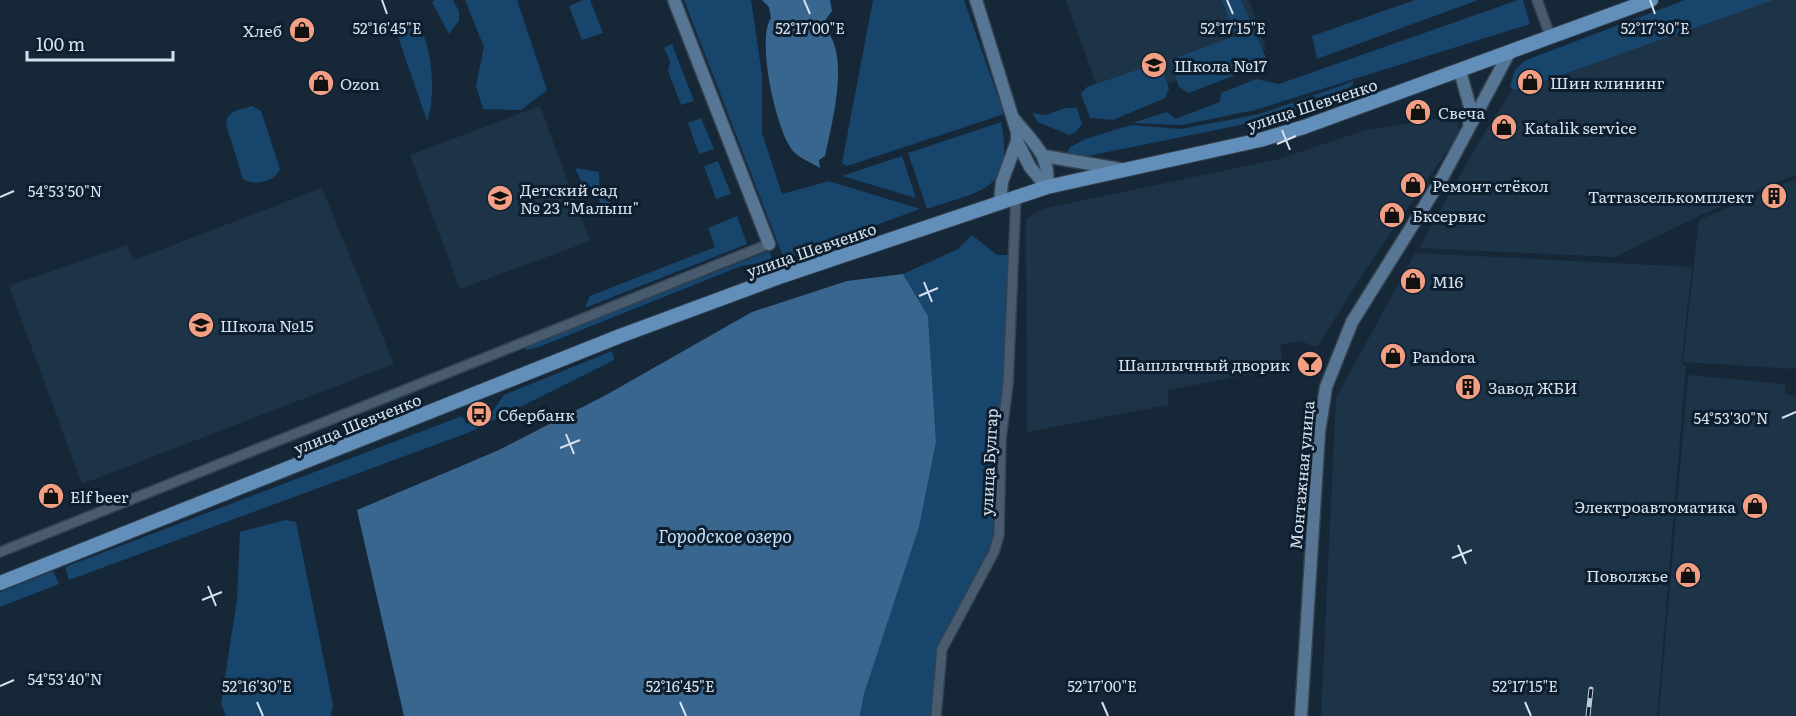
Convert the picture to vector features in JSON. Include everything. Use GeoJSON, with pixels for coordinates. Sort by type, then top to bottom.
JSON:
{"type":"FeatureCollection","features":[{"type":"Feature","properties":{"kind":"main road","name":"улица Шевченко"},"geometry":{"type":"LineString","coordinates":[[0,584],[620,336],[782,276],[1047,187],[1283,133],[1460,71],[1651,0]]}},
{"type":"Feature","properties":{"kind":"street"},"geometry":{"type":"LineString","coordinates":[[0,552],[769,244],[674,0]]}},
{"type":"Feature","properties":{"kind":"street"},"geometry":{"type":"LineString","coordinates":[[976,0],[1014,118],[1017,141],[1030,167],[1047,187]]}},
{"type":"Feature","properties":{"kind":"street"},"geometry":{"type":"LineString","coordinates":[[1537,0],[1551,38]]}},
{"type":"Feature","properties":{"kind":"street","name":"Монтажная улица"},"geometry":{"type":"LineString","coordinates":[[1301,716],[1319,432],[1326,387],[1336,356],[1352,322],[1442,178],[1509,53]]}},
{"type":"Feature","properties":{"kind":"street","name":"Монтажная улица"},"geometry":{"type":"LineString","coordinates":[[1460,71],[1470,107],[1468,130]]}},
{"type":"Feature","properties":{"kind":"street"},"geometry":{"type":"LineString","coordinates":[[1014,118],[1044,156],[1049,170],[1047,187]]}},
{"type":"Feature","properties":{"kind":"street"},"geometry":{"type":"LineString","coordinates":[[1000,202],[1002,182],[1017,141]]}},
{"type":"Feature","properties":{"kind":"street"},"geometry":{"type":"LineString","coordinates":[[1044,156],[1124,170]]}},
{"type":"Feature","properties":{"kind":"street","name":"улица Булгар"},"geometry":{"type":"LineString","coordinates":[[936,716],[942,649],[994,552],[999,535],[1001,439],[1008,385],[1016,196]]}},
{"type":"Feature","properties":{"kind":"shaded area"},"geometry":{"type":"Polygon","coordinates":[[[453,0],[459,11],[459,21],[449,34],[432,2],[453,0]]]}},
{"type":"Feature","properties":{"kind":"shaded area"},"geometry":{"type":"Polygon","coordinates":[[[465,0],[517,0],[547,90],[521,110],[483,109],[476,86],[484,47],[465,0]]]}},
{"type":"Feature","properties":{"kind":"shaded area"},"geometry":{"type":"Polygon","coordinates":[[[583,0],[590,0],[603,33],[582,40],[569,6],[583,0]]]}},
{"type":"Feature","properties":{"kind":"shaded area"},"geometry":{"type":"Polygon","coordinates":[[[684,0],[751,0],[762,75],[762,133],[782,194],[829,181],[920,209],[790,257],[782,254],[684,0]]]}},
{"type":"Feature","properties":{"kind":"shaded area"},"geometry":{"type":"Polygon","coordinates":[[[873,0],[964,0],[1004,114],[847,166],[842,163],[873,0]]]}},
{"type":"Feature","properties":{"kind":"shaded area","name":"Школа №17"},"geometry":{"type":"Polygon","coordinates":[[[1066,0],[1249,0],[1266,49],[1104,106],[1066,0]]]}},
{"type":"Feature","properties":{"kind":"shaded area"},"geometry":{"type":"Polygon","coordinates":[[[1222,0],[1241,0],[1266,58],[1263,64],[1189,93],[1179,87],[1170,60],[1235,36],[1222,0]]]}},
{"type":"Feature","properties":{"kind":"shaded area"},"geometry":{"type":"Polygon","coordinates":[[[1415,0],[1478,0],[1317,59],[1312,36],[1415,0]]]}},
{"type":"Feature","properties":{"kind":"shaded area"},"geometry":{"type":"Polygon","coordinates":[[[1523,0],[1530,24],[1255,110],[1182,125],[1132,123],[1167,112],[1175,119],[1220,102],[1221,93],[1256,79],[1279,84],[1523,0]]]}},
{"type":"Feature","properties":{"kind":"shaded area"},"geometry":{"type":"Polygon","coordinates":[[[1685,0],[1773,0],[1527,87],[1513,90],[1510,86],[1515,70],[1526,60],[1685,0]]]}},
{"type":"Feature","properties":{"kind":"shaded area"},"geometry":{"type":"Polygon","coordinates":[[[1753,0],[1796,0],[1796,175],[1699,216],[1615,257],[1419,248],[1481,138],[1518,82],[1753,0]]]}},
{"type":"Feature","properties":{"kind":"shaded area"},"geometry":{"type":"Polygon","coordinates":[[[407,20],[419,28],[424,36],[430,60],[432,100],[427,121],[394,25],[407,20]]]}},
{"type":"Feature","properties":{"kind":"shaded area"},"geometry":{"type":"Polygon","coordinates":[[[672,44],[694,101],[681,105],[668,71],[670,61],[664,48],[672,44]]]}},
{"type":"Feature","properties":{"kind":"shaded area"},"geometry":{"type":"Polygon","coordinates":[[[1155,64],[1161,66],[1169,89],[1165,98],[1113,120],[1090,118],[1081,94],[1087,87],[1155,64]]]}},
{"type":"Feature","properties":{"kind":"shaded area"},"geometry":{"type":"Polygon","coordinates":[[[1354,81],[1350,91],[1260,121],[1088,156],[1074,157],[1068,154],[1069,148],[1085,139],[1131,125],[1181,129],[1260,114],[1354,81]]]}},
{"type":"Feature","properties":{"kind":"shaded area"},"geometry":{"type":"Polygon","coordinates":[[[252,106],[261,111],[280,169],[274,177],[264,182],[243,179],[226,124],[232,113],[252,106]]]}},
{"type":"Feature","properties":{"kind":"shaded area","name":"Детский сад № 23 \"Малыш\""},"geometry":{"type":"Polygon","coordinates":[[[540,106],[590,241],[460,289],[410,155],[540,106]]]}},
{"type":"Feature","properties":{"kind":"shaded area"},"geometry":{"type":"Polygon","coordinates":[[[1065,108],[1077,108],[1082,124],[1076,132],[1069,135],[1038,122],[1032,113],[1046,115],[1065,108]]]}},
{"type":"Feature","properties":{"kind":"shaded area"},"geometry":{"type":"Polygon","coordinates":[[[1456,116],[1460,132],[1366,269],[1317,347],[1300,341],[1280,345],[1283,368],[1168,390],[1168,405],[1027,432],[1026,219],[1042,209],[1279,159],[1366,130],[1456,116]]]}},
{"type":"Feature","properties":{"kind":"shaded area"},"geometry":{"type":"Polygon","coordinates":[[[701,118],[714,149],[699,154],[688,123],[701,118]]]}},
{"type":"Feature","properties":{"kind":"shaded area"},"geometry":{"type":"Polygon","coordinates":[[[1001,122],[1004,145],[1003,162],[998,175],[990,185],[978,192],[927,209],[908,153],[1001,122]]]}},
{"type":"Feature","properties":{"kind":"shaded area"},"geometry":{"type":"Polygon","coordinates":[[[902,156],[916,198],[842,176],[902,156]]]}},
{"type":"Feature","properties":{"kind":"shaded area"},"geometry":{"type":"Polygon","coordinates":[[[718,161],[731,194],[716,199],[704,166],[718,161]]]}},
{"type":"Feature","properties":{"kind":"shaded area"},"geometry":{"type":"Polygon","coordinates":[[[575,168],[599,172],[600,193],[607,194],[613,211],[598,216],[600,194],[586,192],[575,168]]]}},
{"type":"Feature","properties":{"kind":"shaded area"},"geometry":{"type":"Polygon","coordinates":[[[1796,179],[1796,369],[1683,362],[1699,220],[1796,179]]]}},
{"type":"Feature","properties":{"kind":"shaded area","name":"Школа №15"},"geometry":{"type":"Polygon","coordinates":[[[322,188],[394,364],[82,484],[9,286],[127,245],[134,260],[322,188]]]}},
{"type":"Feature","properties":{"kind":"shaded area"},"geometry":{"type":"Polygon","coordinates":[[[737,216],[747,244],[585,308],[590,296],[715,247],[708,228],[737,216]]]}},
{"type":"Feature","properties":{"kind":"shaded area"},"geometry":{"type":"Polygon","coordinates":[[[972,235],[997,255],[1009,255],[1007,372],[992,543],[939,645],[933,716],[860,716],[864,694],[919,527],[936,442],[928,316],[903,274],[958,249],[972,235]]]}},
{"type":"Feature","properties":{"kind":"shaded area"},"geometry":{"type":"Polygon","coordinates":[[[769,251],[773,261],[741,266],[539,347],[526,350],[525,347],[769,251]]]}},
{"type":"Feature","properties":{"kind":"shaded area","name":"Завод ЖБИ"},"geometry":{"type":"Polygon","coordinates":[[[1415,253],[1692,267],[1681,363],[1686,367],[1657,716],[1321,716],[1336,398],[1415,253]]]}},
{"type":"Feature","properties":{"kind":"shaded area"},"geometry":{"type":"Polygon","coordinates":[[[612,351],[614,360],[470,432],[69,580],[65,567],[462,416],[467,424],[490,415],[504,395],[612,351]]]}},
{"type":"Feature","properties":{"kind":"shaded area"},"geometry":{"type":"Polygon","coordinates":[[[1688,375],[1785,384],[1785,395],[1796,396],[1796,716],[1659,716],[1688,375]]]}},
{"type":"Feature","properties":{"kind":"shaded area"},"geometry":{"type":"Polygon","coordinates":[[[285,520],[296,522],[333,705],[331,716],[226,716],[221,704],[237,599],[240,532],[285,520]]]}},
{"type":"Feature","properties":{"kind":"shaded area"},"geometry":{"type":"Polygon","coordinates":[[[53,571],[59,584],[0,607],[0,592],[53,571]]]}},
{"type":"Feature","properties":{"kind":"water"},"geometry":{"type":"Polygon","coordinates":[[[762,0],[830,0],[832,11],[826,19],[826,30],[837,56],[837,90],[825,156],[819,160],[820,168],[793,151],[780,125],[767,64],[767,29],[771,18],[769,7],[762,0]]]}},
{"type":"Feature","properties":{"kind":"water","name":"Городское озеро"},"geometry":{"type":"Polygon","coordinates":[[[903,274],[928,316],[936,442],[919,527],[864,694],[860,716],[404,716],[357,510],[499,450],[606,395],[752,312],[847,281],[903,274]]]}},
{"type":"Feature","properties":{"kind":"railway"},"geometry":{"type":"LineString","coordinates":[[1588,716],[1591,689]]}},
{"type":"Feature","properties":{"kind":"place","name":"Хлеб"},"geometry":{"type":"Point","coordinates":[302,30]}},
{"type":"Feature","properties":{"kind":"place","name":"Школа №17"},"geometry":{"type":"Point","coordinates":[1154,65]}},
{"type":"Feature","properties":{"kind":"place","name":"Шин клининг"},"geometry":{"type":"Point","coordinates":[1530,82]}},
{"type":"Feature","properties":{"kind":"place","name":"Ozon"},"geometry":{"type":"Point","coordinates":[321,83]}},
{"type":"Feature","properties":{"kind":"place","name":"Свеча"},"geometry":{"type":"Point","coordinates":[1418,112]}},
{"type":"Feature","properties":{"kind":"place","name":"Katalik service"},"geometry":{"type":"Point","coordinates":[1504,127]}},
{"type":"Feature","properties":{"kind":"place","name":"Ремонт стёкол"},"geometry":{"type":"Point","coordinates":[1413,185]}},
{"type":"Feature","properties":{"kind":"place","name":"Татгазселькомплект"},"geometry":{"type":"Point","coordinates":[1774,196]}},
{"type":"Feature","properties":{"kind":"place","name":"Детский сад № 23 \"Малыш\""},"geometry":{"type":"Point","coordinates":[500,198]}},
{"type":"Feature","properties":{"kind":"place","name":"Бксервис"},"geometry":{"type":"Point","coordinates":[1392,215]}},
{"type":"Feature","properties":{"kind":"place","name":"М16"},"geometry":{"type":"Point","coordinates":[1413,281]}},
{"type":"Feature","properties":{"kind":"place","name":"Школа №15"},"geometry":{"type":"Point","coordinates":[201,325]}},
{"type":"Feature","properties":{"kind":"place","name":"Pandora"},"geometry":{"type":"Point","coordinates":[1393,356]}},
{"type":"Feature","properties":{"kind":"place","name":"Шашлычный дворик"},"geometry":{"type":"Point","coordinates":[1310,364]}},
{"type":"Feature","properties":{"kind":"place","name":"Завод ЖБИ"},"geometry":{"type":"Point","coordinates":[1468,387]}},
{"type":"Feature","properties":{"kind":"place","name":"Сбербанк"},"geometry":{"type":"Point","coordinates":[479,414]}},
{"type":"Feature","properties":{"kind":"place","name":"Elf beer"},"geometry":{"type":"Point","coordinates":[51,496]}},
{"type":"Feature","properties":{"kind":"place","name":"Электроавтоматика"},"geometry":{"type":"Point","coordinates":[1755,506]}},
{"type":"Feature","properties":{"kind":"place","name":"Поволжье"},"geometry":{"type":"Point","coordinates":[1688,575]}}]}
